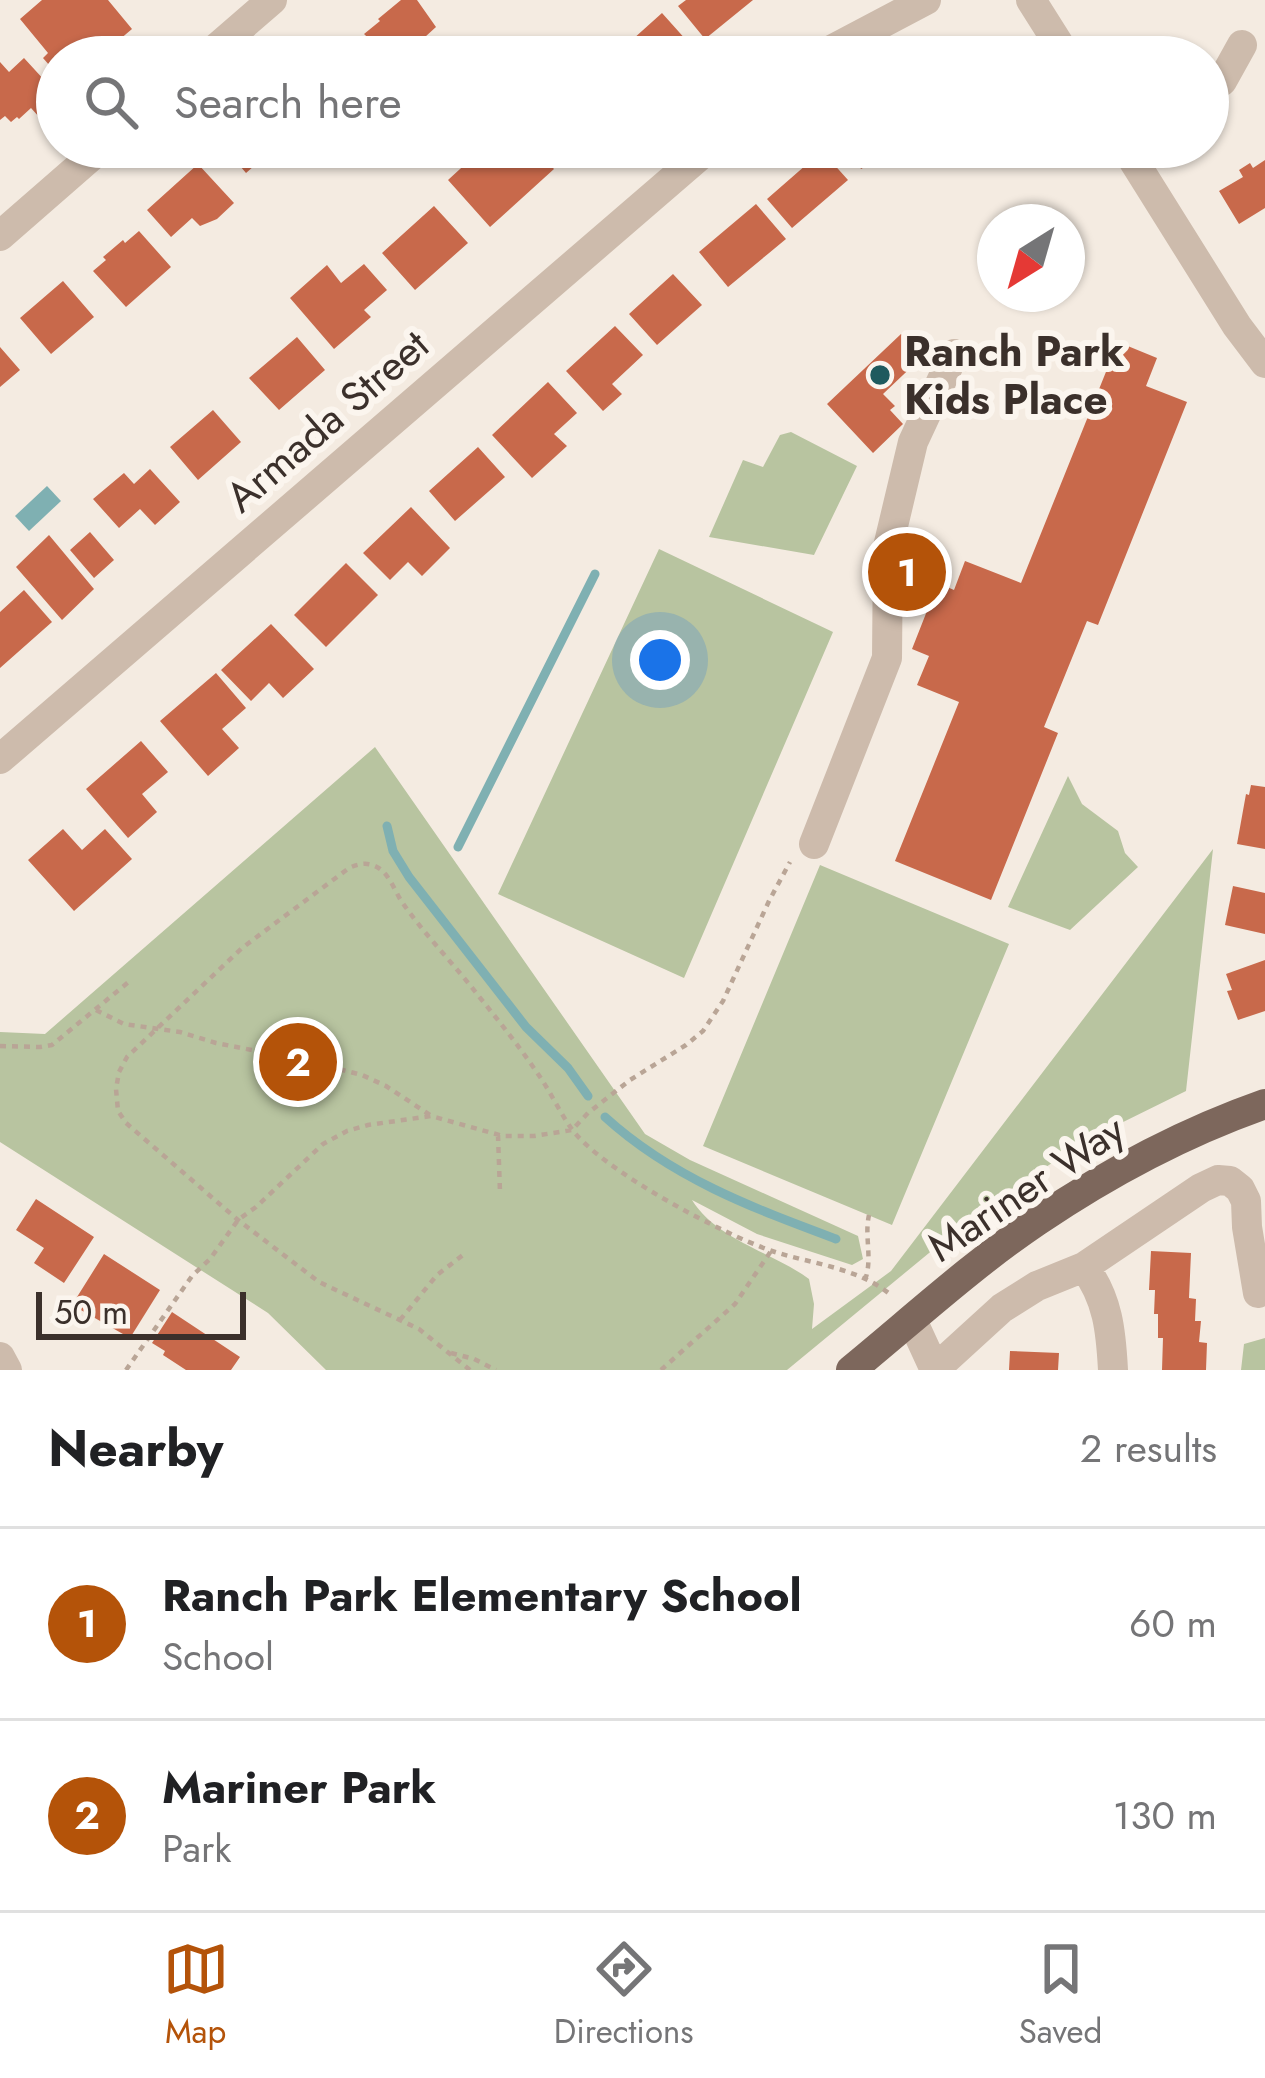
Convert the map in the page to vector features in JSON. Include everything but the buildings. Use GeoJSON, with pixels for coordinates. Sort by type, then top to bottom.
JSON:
{"type":"FeatureCollection","features":[{"type":"Feature","properties":{"kind":"main road","name":"Mariner Way"},"geometry":{"type":"LineString","coordinates":[[851,1370],[998,1249],[1083,1192],[1166,1146],[1265,1104]]}},
{"type":"Feature","properties":{"kind":"street"},"geometry":{"type":"LineString","coordinates":[[230,36],[272,0]]}},
{"type":"Feature","properties":{"kind":"street"},"geometry":{"type":"LineString","coordinates":[[858,36],[926,0]]}},
{"type":"Feature","properties":{"kind":"street"},"geometry":{"type":"LineString","coordinates":[[1031,0],[1054,36]]}},
{"type":"Feature","properties":{"kind":"street"},"geometry":{"type":"LineString","coordinates":[[1229,68],[1242,45]]}},
{"type":"Feature","properties":{"kind":"street"},"geometry":{"type":"LineString","coordinates":[[0,236],[78,168]]}},
{"type":"Feature","properties":{"kind":"street","name":"Armada Street"},"geometry":{"type":"LineString","coordinates":[[0,759],[686,168]]}},
{"type":"Feature","properties":{"kind":"street"},"geometry":{"type":"LineString","coordinates":[[1137,168],[1265,363]]}},
{"type":"Feature","properties":{"kind":"street"},"geometry":{"type":"LineString","coordinates":[[814,844],[887,658],[888,547],[913,442],[955,354]]}},
{"type":"Feature","properties":{"kind":"street"},"geometry":{"type":"LineString","coordinates":[[912,1320],[935,1370],[1002,1308],[1037,1286],[1084,1267],[1218,1180],[1230,1181],[1246,1201],[1258,1293]]}},
{"type":"Feature","properties":{"kind":"street"},"geometry":{"type":"LineString","coordinates":[[1084,1267],[1095,1280],[1107,1314],[1113,1370]]}},
{"type":"Feature","properties":{"kind":"street"},"geometry":{"type":"LineString","coordinates":[[0,1357],[7,1370]]}},
{"type":"Feature","properties":{"kind":"path"},"geometry":{"type":"LineString","coordinates":[[96,1010],[124,1024],[180,1032],[362,1075],[431,1116],[498,1135],[572,1130],[630,1080],[703,1030],[723,1001],[790,862],[814,844]]}},
{"type":"Feature","properties":{"kind":"path"},"geometry":{"type":"LineString","coordinates":[[470,1370],[419,1329],[320,1282],[238,1220],[139,1136],[118,1111],[116,1089],[127,1057],[242,948],[358,863],[372,864],[388,877],[588,1148],[730,1234],[866,1280],[891,1294]]}},
{"type":"Feature","properties":{"kind":"path"},"geometry":{"type":"LineString","coordinates":[[0,1046],[52,1045],[131,980]]}},
{"type":"Feature","properties":{"kind":"path"},"geometry":{"type":"LineString","coordinates":[[126,1370],[238,1220],[310,1154],[368,1125],[431,1116]]}},
{"type":"Feature","properties":{"kind":"path"},"geometry":{"type":"LineString","coordinates":[[498,1135],[500,1192]]}},
{"type":"Feature","properties":{"kind":"path"},"geometry":{"type":"LineString","coordinates":[[866,1280],[869,1215]]}},
{"type":"Feature","properties":{"kind":"path"},"geometry":{"type":"LineString","coordinates":[[661,1370],[735,1304],[771,1251]]}},
{"type":"Feature","properties":{"kind":"path"},"geometry":{"type":"LineString","coordinates":[[400,1320],[436,1275],[464,1255]]}},
{"type":"Feature","properties":{"kind":"path"},"geometry":{"type":"LineString","coordinates":[[450,1353],[496,1370]]}},
{"type":"Feature","properties":{"kind":"green space"},"geometry":{"type":"Polygon","coordinates":[[[791,432],[857,466],[814,555],[709,537],[743,460],[763,467],[780,435],[791,432]]]}},
{"type":"Feature","properties":{"kind":"green space"},"geometry":{"type":"Polygon","coordinates":[[[659,549],[833,632],[684,978],[498,894],[659,549]]]}},
{"type":"Feature","properties":{"kind":"green space"},"geometry":{"type":"Polygon","coordinates":[[[375,747],[645,1134],[690,1160],[858,1236],[863,1259],[852,1265],[757,1234],[692,1200],[730,1235],[809,1279],[812,1329],[891,1271],[1213,849],[1186,1091],[1109,1129],[980,1211],[787,1370],[326,1370],[268,1313],[0,1142],[0,1032],[45,1034],[375,747]]]}},
{"type":"Feature","properties":{"kind":"green space"},"geometry":{"type":"Polygon","coordinates":[[[1068,776],[1082,804],[1118,831],[1125,853],[1138,867],[1070,930],[1008,907],[1068,776]]]}},
{"type":"Feature","properties":{"kind":"green space"},"geometry":{"type":"Polygon","coordinates":[[[820,865],[1009,944],[892,1225],[703,1146],[820,865]]]}},
{"type":"Feature","properties":{"kind":"green space"},"geometry":{"type":"Polygon","coordinates":[[[1265,1338],[1265,1370],[1241,1370],[1244,1344],[1265,1338]]]}},
{"type":"Feature","properties":{"kind":"water"},"geometry":{"type":"Polygon","coordinates":[[[47,486],[61,501],[29,531],[15,516],[47,486]]]}},
{"type":"Feature","properties":{"kind":"waterway"},"geometry":{"type":"LineString","coordinates":[[458,847],[595,574]]}},
{"type":"Feature","properties":{"kind":"waterway"},"geometry":{"type":"LineString","coordinates":[[387,826],[393,851],[409,877],[526,1027],[568,1068],[588,1096]]}},
{"type":"Feature","properties":{"kind":"waterway"},"geometry":{"type":"LineString","coordinates":[[605,1117],[686,1174],[836,1239]]}},
{"type":"Feature","properties":{"kind":"place","name":"Ranch Park Kids Place"},"geometry":{"type":"Point","coordinates":[880,375]}},
{"type":"Feature","properties":{"kind":"place","name":"Ranch Park Elementary School"},"geometry":{"type":"Point","coordinates":[907,572]}},
{"type":"Feature","properties":{"kind":"place","name":"Mariner Park"},"geometry":{"type":"Point","coordinates":[298,1062]}}]}
